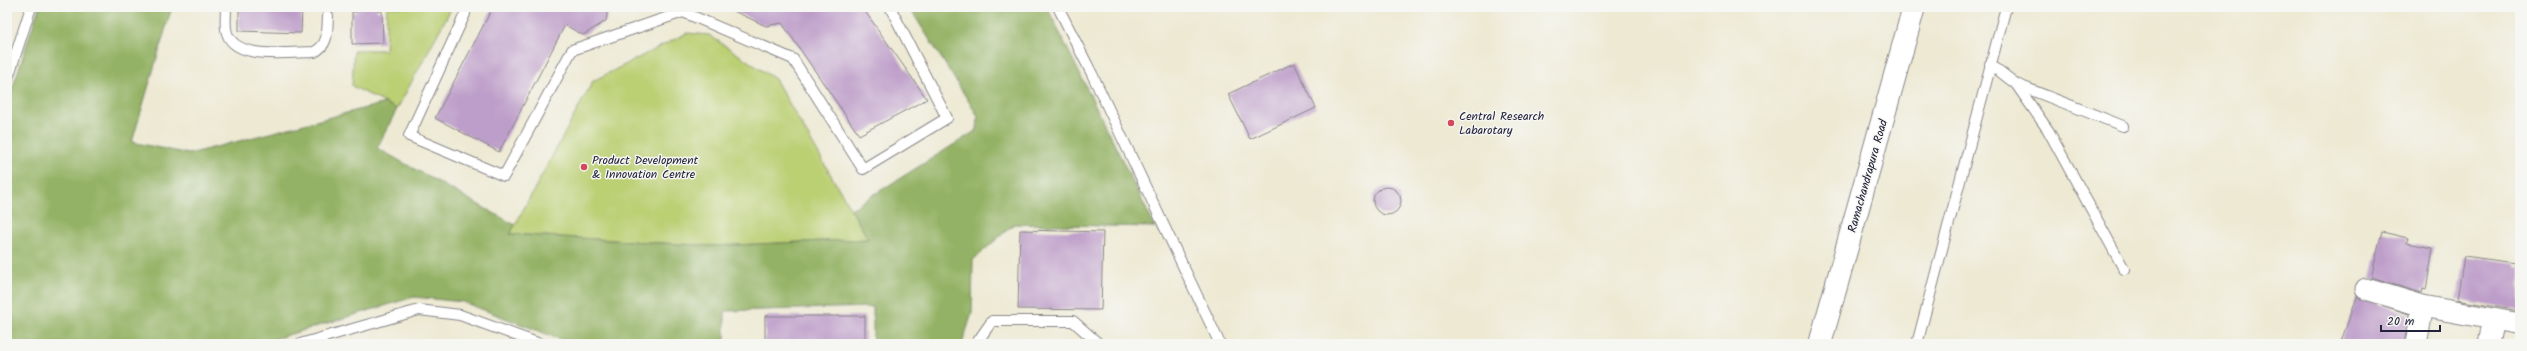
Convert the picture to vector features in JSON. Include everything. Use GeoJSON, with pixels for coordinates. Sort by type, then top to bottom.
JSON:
{"type":"FeatureCollection","features":[{"type":"Feature","properties":{"kind":"street","name":"Ramachandrapura Road"},"geometry":{"type":"LineString","coordinates":[[1820,344],[1914,7]]}},
{"type":"Feature","properties":{"kind":"street"},"geometry":{"type":"LineString","coordinates":[[2366,289],[2423,306],[2520,324]]}},
{"type":"Feature","properties":{"kind":"street"},"geometry":{"type":"LineString","coordinates":[[2416,344],[2423,306]]}},
{"type":"Feature","properties":{"kind":"street"},"geometry":{"type":"LineString","coordinates":[[2488,344],[2493,319]]}},
{"type":"Feature","properties":{"kind":"lane"},"geometry":{"type":"LineString","coordinates":[[7,81],[31,7]]}},
{"type":"Feature","properties":{"kind":"lane"},"geometry":{"type":"LineString","coordinates":[[226,7],[226,29],[229,38],[235,46],[247,52],[314,52],[319,50],[326,40],[328,16]]}},
{"type":"Feature","properties":{"kind":"lane"},"geometry":{"type":"LineString","coordinates":[[465,7],[464,14],[409,136],[504,176],[572,50],[683,12],[793,60],[864,169],[947,118],[890,7]]}},
{"type":"Feature","properties":{"kind":"lane"},"geometry":{"type":"LineString","coordinates":[[1058,7],[1092,74],[1220,344]]}},
{"type":"Feature","properties":{"kind":"lane"},"geometry":{"type":"LineString","coordinates":[[1917,344],[2006,7]]}},
{"type":"Feature","properties":{"kind":"lane"},"geometry":{"type":"LineString","coordinates":[[1990,64],[2016,84],[2123,126]]}},
{"type":"Feature","properties":{"kind":"lane"},"geometry":{"type":"LineString","coordinates":[[2016,84],[2048,130],[2124,269]]}},
{"type":"Feature","properties":{"kind":"lane"},"geometry":{"type":"LineString","coordinates":[[300,344],[419,310],[460,315],[540,344]]}},
{"type":"Feature","properties":{"kind":"lane"},"geometry":{"type":"LineString","coordinates":[[976,344],[992,321],[1073,321],[1099,344]]}},
{"type":"Feature","properties":{"kind":"green space"},"geometry":{"type":"Polygon","coordinates":[[[39,7],[172,7],[132,142],[189,154],[385,103],[397,109],[377,148],[515,225],[510,234],[714,246],[868,239],[851,209],[977,130],[978,116],[909,7],[1047,7],[1155,227],[1014,224],[973,260],[972,313],[962,344],[873,344],[873,307],[725,311],[725,344],[573,344],[463,302],[414,297],[258,344],[7,344],[7,105],[39,7]]]}},
{"type":"Feature","properties":{"kind":"green space"},"geometry":{"type":"Polygon","coordinates":[[[387,7],[452,7],[397,109],[352,86],[354,50],[385,50],[387,7]]]}},
{"type":"Feature","properties":{"kind":"green space"},"geometry":{"type":"Polygon","coordinates":[[[687,33],[709,35],[775,79],[868,239],[714,246],[510,234],[593,81],[687,33]]]}},
{"type":"Feature","properties":{"kind":"building"},"geometry":{"type":"Polygon","coordinates":[[[239,7],[302,7],[301,33],[239,31],[239,7]]]}},
{"type":"Feature","properties":{"kind":"building"},"geometry":{"type":"Polygon","coordinates":[[[356,7],[377,7],[377,11],[382,11],[383,43],[352,44],[352,12],[356,12],[356,7]]]}},
{"type":"Feature","properties":{"kind":"building"},"geometry":{"type":"Polygon","coordinates":[[[493,7],[608,7],[606,21],[583,35],[565,25],[499,152],[435,118],[493,7]]]}},
{"type":"Feature","properties":{"kind":"building"},"geometry":{"type":"Polygon","coordinates":[[[725,7],[862,7],[927,99],[859,135],[782,23],[766,26],[725,7]]]}},
{"type":"Feature","properties":{"kind":"building"},"geometry":{"type":"Polygon","coordinates":[[[1294,63],[1316,108],[1250,139],[1228,94],[1294,63]]]}},
{"type":"Feature","properties":{"kind":"building"},"geometry":{"type":"Polygon","coordinates":[[[1387,187],[1397,191],[1401,201],[1397,211],[1387,215],[1377,211],[1373,201],[1377,191],[1387,187]]]}},
{"type":"Feature","properties":{"kind":"building"},"geometry":{"type":"Polygon","coordinates":[[[1020,230],[1103,232],[1101,310],[1018,309],[1020,230]]]}},
{"type":"Feature","properties":{"kind":"building"},"geometry":{"type":"Polygon","coordinates":[[[2382,232],[2408,238],[2407,243],[2433,248],[2426,290],[2423,289],[2422,293],[2371,278],[2382,232]]]}},
{"type":"Feature","properties":{"kind":"building"},"geometry":{"type":"Polygon","coordinates":[[[2464,256],[2515,263],[2515,266],[2520,267],[2520,311],[2457,300],[2464,256]]]}},
{"type":"Feature","properties":{"kind":"building"},"geometry":{"type":"Polygon","coordinates":[[[2357,297],[2409,314],[2404,344],[2340,344],[2357,297]]]}},
{"type":"Feature","properties":{"kind":"building"},"geometry":{"type":"Polygon","coordinates":[[[765,316],[865,316],[865,344],[765,344],[765,316]]]}},
{"type":"Feature","properties":{"kind":"place","name":"Central Research Labarotary"},"geometry":{"type":"Point","coordinates":[1451,123]}},
{"type":"Feature","properties":{"kind":"place","name":"Product Development & Innovation Centre"},"geometry":{"type":"Point","coordinates":[584,167]}}]}
